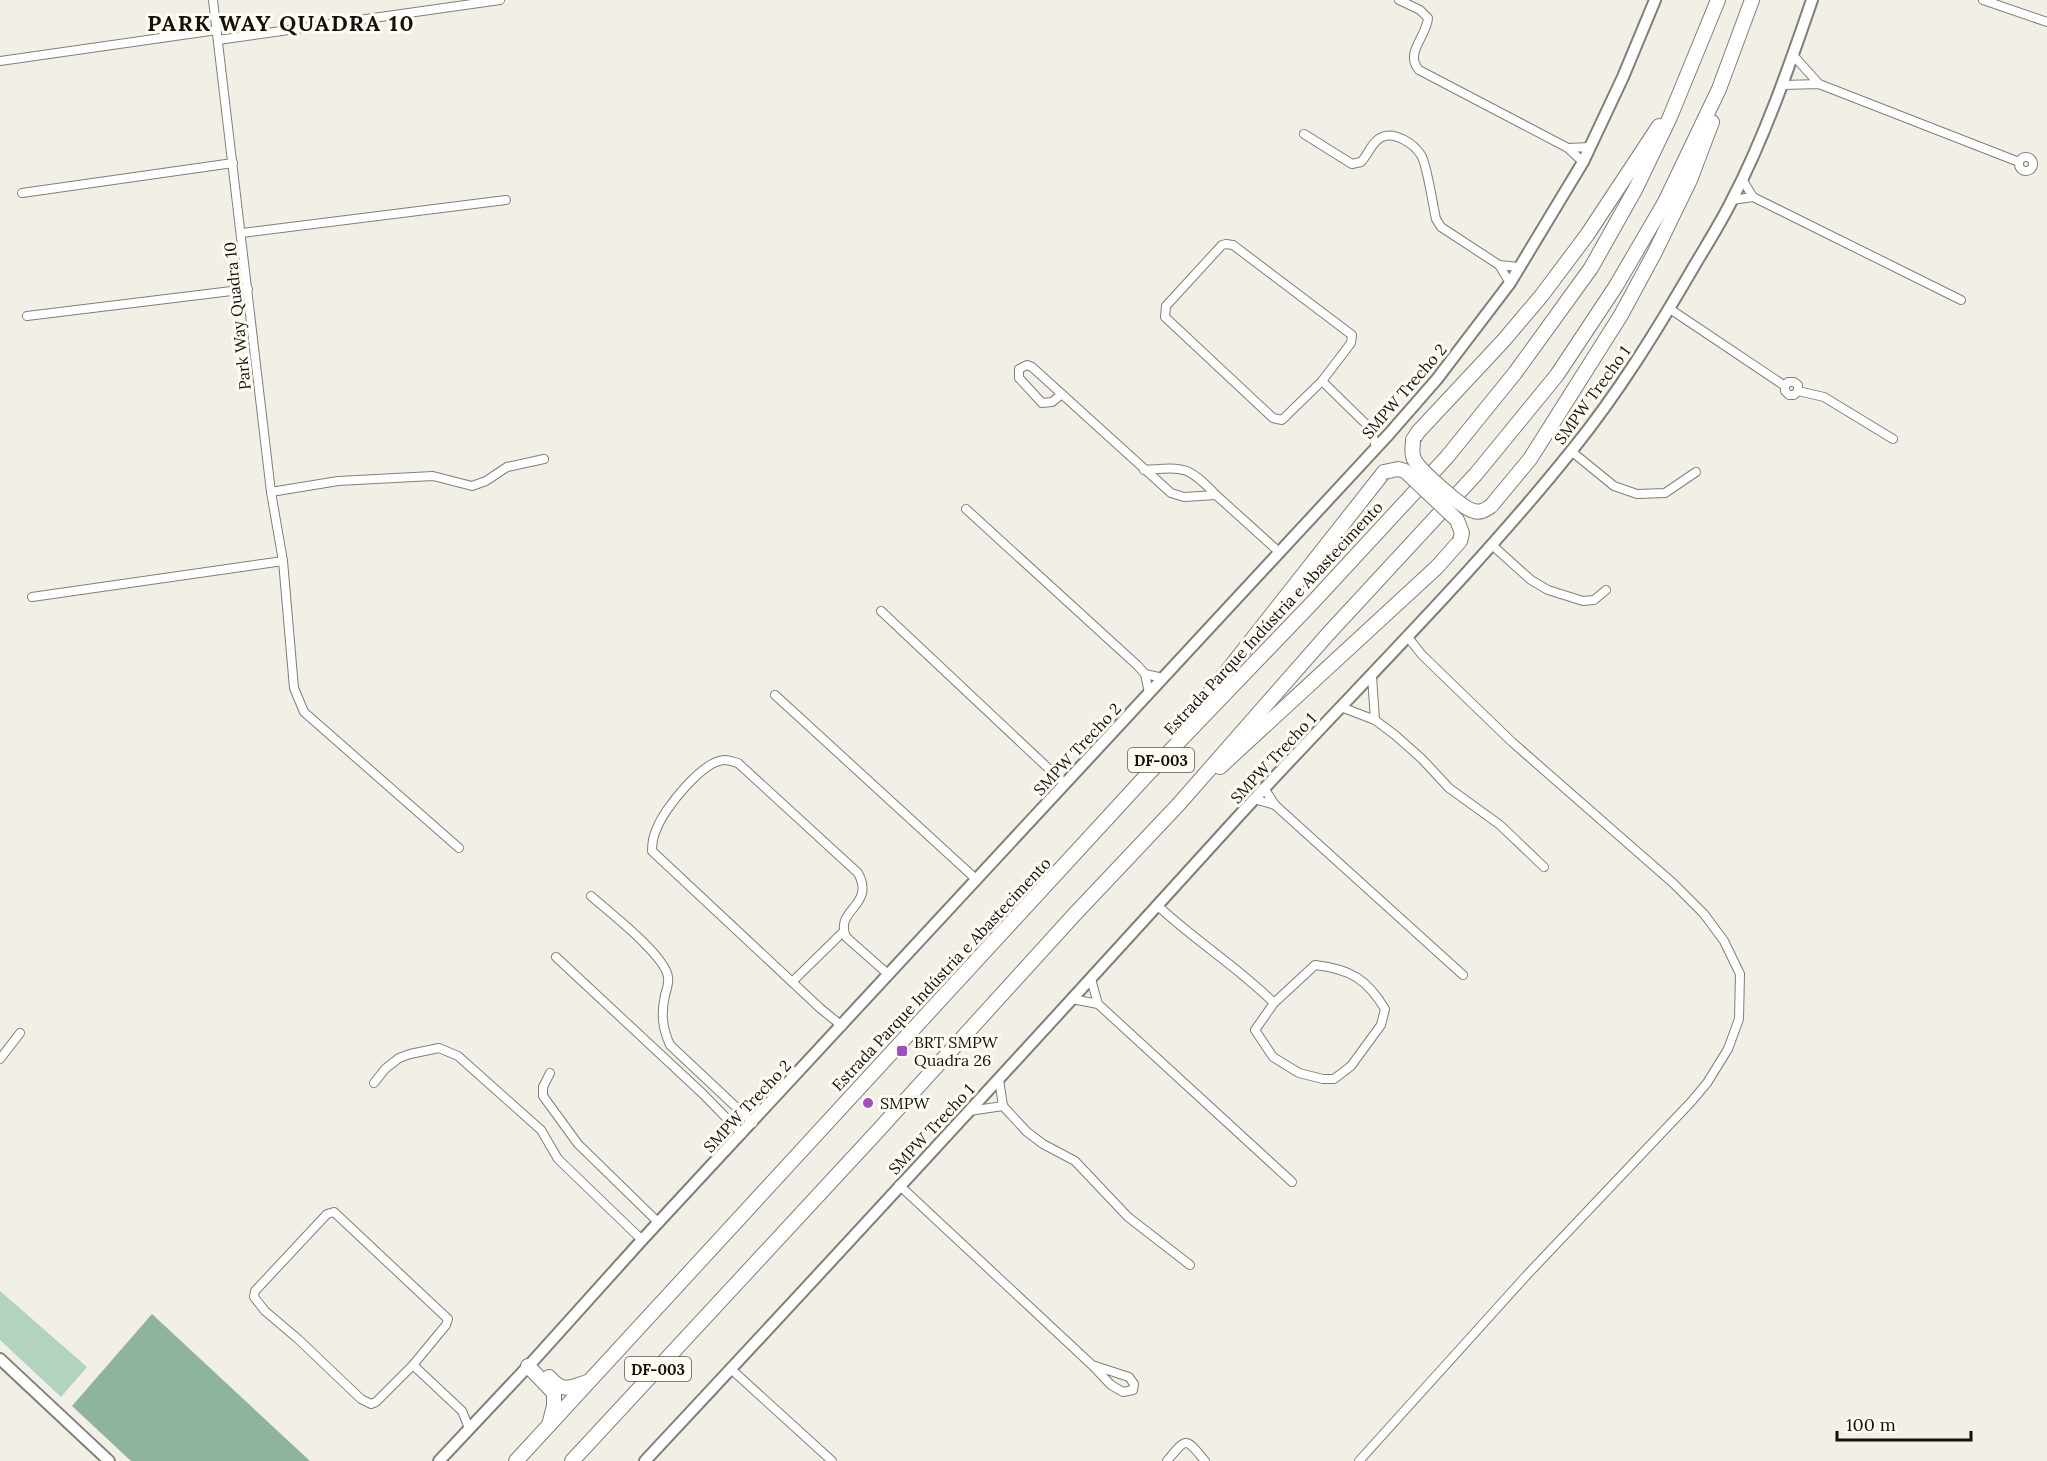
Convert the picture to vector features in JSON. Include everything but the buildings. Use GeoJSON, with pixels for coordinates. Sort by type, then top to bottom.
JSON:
{"type":"FeatureCollection","features":[{"type":"Feature","properties":{"kind":"highway","name":"Estrada Parque Indústria e Abastecimento"},"geometry":{"type":"LineString","coordinates":[[516,1461],[1146,776],[1314,601],[1447,457],[1515,373],[1591,268],[1636,188],[1670,117],[1718,0]]}},
{"type":"Feature","properties":{"kind":"highway","name":"DF-003"},"geometry":{"type":"LineString","coordinates":[[572,1461],[1178,805],[1328,634],[1468,483],[1557,375],[1616,286],[1665,202],[1719,89],[1752,0]]}},
{"type":"Feature","properties":{"kind":"highway"},"geometry":{"type":"LineString","coordinates":[[1670,117],[1656,129],[1609,203],[1542,295],[1413,440],[1412,453],[1417,465],[1470,511],[1478,512],[1491,506],[1530,459],[1569,400],[1643,275],[1703,149],[1719,89]]}},
{"type":"Feature","properties":{"kind":"highway"},"geometry":{"type":"LineString","coordinates":[[1146,776],[1384,472],[1398,469],[1405,471],[1457,520],[1462,533],[1460,541],[1437,567],[1178,805]]}},
{"type":"Feature","properties":{"kind":"highway"},"geometry":{"type":"LineString","coordinates":[[531,1363],[560,1387],[565,1388],[590,1381]]}},
{"type":"Feature","properties":{"kind":"highway"},"geometry":{"type":"LineString","coordinates":[[531,1363],[554,1393],[554,1406],[548,1427]]}},
{"type":"Feature","properties":{"kind":"street","name":"Park Way Quadra 10"},"geometry":{"type":"LineString","coordinates":[[213,0],[271,492],[283,561],[294,688],[304,712],[459,848]]}},
{"type":"Feature","properties":{"kind":"street"},"geometry":{"type":"LineString","coordinates":[[218,40],[500,0]]}},
{"type":"Feature","properties":{"kind":"street"},"geometry":{"type":"LineString","coordinates":[[1399,0],[1420,10],[1428,18],[1414,55],[1415,65],[1419,70],[1568,148],[1583,162]]}},
{"type":"Feature","properties":{"kind":"street","name":"SMPW Trecho 2"},"geometry":{"type":"LineString","coordinates":[[439,1461],[1278,551],[1389,434],[1437,379],[1510,283],[1583,162],[1623,77],[1654,0]]}},
{"type":"Feature","properties":{"kind":"street","name":"SMPW Trecho 1"},"geometry":{"type":"LineString","coordinates":[[645,1461],[1091,979],[1264,788],[1492,545],[1571,451],[1628,375],[1670,309],[1732,200],[1783,85],[1812,0]]}},
{"type":"Feature","properties":{"kind":"street"},"geometry":{"type":"LineString","coordinates":[[1983,0],[2047,22]]}},
{"type":"Feature","properties":{"kind":"street"},"geometry":{"type":"LineString","coordinates":[[0,61],[217,30]]}},
{"type":"Feature","properties":{"kind":"street"},"geometry":{"type":"LineString","coordinates":[[1793,55],[1818,84]]}},
{"type":"Feature","properties":{"kind":"street"},"geometry":{"type":"LineString","coordinates":[[1783,85],[1818,84],[2019,162]]}},
{"type":"Feature","properties":{"kind":"street"},"geometry":{"type":"LineString","coordinates":[[1304,134],[1352,164],[1361,162],[1380,138],[1388,136],[1403,140],[1414,148],[1423,160],[1437,219],[1442,227],[1499,265],[1510,283]]}},
{"type":"Feature","properties":{"kind":"street"},"geometry":{"type":"LineString","coordinates":[[1568,148],[1590,147]]}},
{"type":"Feature","properties":{"kind":"street"},"geometry":{"type":"LineString","coordinates":[[22,193],[233,163]]}},
{"type":"Feature","properties":{"kind":"street"},"geometry":{"type":"LineString","coordinates":[[1742,178],[1753,197],[1961,300]]}},
{"type":"Feature","properties":{"kind":"street"},"geometry":{"type":"LineString","coordinates":[[1732,200],[1753,197]]}},
{"type":"Feature","properties":{"kind":"street"},"geometry":{"type":"LineString","coordinates":[[242,233],[506,200]]}},
{"type":"Feature","properties":{"kind":"street"},"geometry":{"type":"LineString","coordinates":[[1222,245],[1233,245],[1352,335],[1351,343],[1322,381],[1282,420],[1276,420],[1165,317],[1164,309],[1222,245]]}},
{"type":"Feature","properties":{"kind":"street"},"geometry":{"type":"LineString","coordinates":[[1499,265],[1520,267]]}},
{"type":"Feature","properties":{"kind":"street"},"geometry":{"type":"LineString","coordinates":[[27,316],[248,289]]}},
{"type":"Feature","properties":{"kind":"street"},"geometry":{"type":"LineString","coordinates":[[1670,309],[1785,386],[1788,382],[1794,382],[1798,385],[1798,391],[1824,397],[1893,439]]}},
{"type":"Feature","properties":{"kind":"street"},"geometry":{"type":"LineString","coordinates":[[1062,394],[1052,402],[1042,403],[1019,378],[1019,369],[1027,365],[1032,368],[1062,394],[1144,470],[1176,496],[1216,495]]}},
{"type":"Feature","properties":{"kind":"street"},"geometry":{"type":"LineString","coordinates":[[1322,381],[1371,429],[1389,434]]}},
{"type":"Feature","properties":{"kind":"street"},"geometry":{"type":"LineString","coordinates":[[1371,429],[1376,447]]}},
{"type":"Feature","properties":{"kind":"street"},"geometry":{"type":"LineString","coordinates":[[1571,451],[1614,486],[1637,494],[1665,493],[1696,472]]}},
{"type":"Feature","properties":{"kind":"street"},"geometry":{"type":"LineString","coordinates":[[271,492],[338,481],[433,476],[472,486],[486,482],[507,467],[544,459]]}},
{"type":"Feature","properties":{"kind":"street"},"geometry":{"type":"LineString","coordinates":[[1144,470],[1182,468],[1198,477],[1278,551]]}},
{"type":"Feature","properties":{"kind":"street"},"geometry":{"type":"LineString","coordinates":[[966,509],[1145,674],[1162,678]]}},
{"type":"Feature","properties":{"kind":"street"},"geometry":{"type":"LineString","coordinates":[[1492,545],[1531,580],[1548,590],[1583,601],[1594,600],[1606,590]]}},
{"type":"Feature","properties":{"kind":"street"},"geometry":{"type":"LineString","coordinates":[[32,597],[283,561]]}},
{"type":"Feature","properties":{"kind":"street"},"geometry":{"type":"LineString","coordinates":[[881,611],[1065,784]]}},
{"type":"Feature","properties":{"kind":"street"},"geometry":{"type":"LineString","coordinates":[[1359,1461],[1526,1276],[1691,1102],[1707,1083],[1728,1049],[1739,1019],[1740,974],[1724,941],[1704,914],[1673,883],[1512,742],[1444,677],[1407,636]]}},
{"type":"Feature","properties":{"kind":"street"},"geometry":{"type":"LineString","coordinates":[[1145,674],[1149,693]]}},
{"type":"Feature","properties":{"kind":"street"},"geometry":{"type":"LineString","coordinates":[[1371,676],[1374,720]]}},
{"type":"Feature","properties":{"kind":"street"},"geometry":{"type":"LineString","coordinates":[[775,695],[977,880]]}},
{"type":"Feature","properties":{"kind":"street"},"geometry":{"type":"LineString","coordinates":[[1341,707],[1374,720],[1422,759],[1449,788],[1500,825],[1544,867]]}},
{"type":"Feature","properties":{"kind":"street"},"geometry":{"type":"LineString","coordinates":[[842,1026],[652,851],[652,841],[657,826],[681,791],[712,763],[725,760],[738,763],[858,873],[862,882],[862,897],[847,916],[844,931],[846,937],[889,975]]}},
{"type":"Feature","properties":{"kind":"street"},"geometry":{"type":"LineString","coordinates":[[1264,788],[1275,805],[1463,975]]}},
{"type":"Feature","properties":{"kind":"street"},"geometry":{"type":"LineString","coordinates":[[1254,799],[1275,805]]}},
{"type":"Feature","properties":{"kind":"street"},"geometry":{"type":"LineString","coordinates":[[591,896],[646,945],[665,967],[668,982],[662,1016],[663,1029],[670,1045],[753,1123]]}},
{"type":"Feature","properties":{"kind":"street"},"geometry":{"type":"LineString","coordinates":[[1157,905],[1174,921],[1253,982],[1274,1003]]}},
{"type":"Feature","properties":{"kind":"street"},"geometry":{"type":"LineString","coordinates":[[792,982],[844,931]]}},
{"type":"Feature","properties":{"kind":"street"},"geometry":{"type":"LineString","coordinates":[[556,957],[710,1101],[742,1134]]}},
{"type":"Feature","properties":{"kind":"street"},"geometry":{"type":"LineString","coordinates":[[1315,965],[1338,968],[1356,977],[1374,990],[1385,1009],[1381,1025],[1351,1066],[1334,1079],[1323,1079],[1299,1073],[1273,1057],[1255,1030],[1274,1003],[1315,965]]}},
{"type":"Feature","properties":{"kind":"street"},"geometry":{"type":"LineString","coordinates":[[1091,979],[1098,1004]]}},
{"type":"Feature","properties":{"kind":"street"},"geometry":{"type":"LineString","coordinates":[[1072,999],[1098,1004],[1292,1182]]}},
{"type":"Feature","properties":{"kind":"street"},"geometry":{"type":"LineString","coordinates":[[0,1059],[20,1033]]}},
{"type":"Feature","properties":{"kind":"street"},"geometry":{"type":"LineString","coordinates":[[374,1083],[385,1069],[399,1058],[410,1054],[439,1048],[458,1056],[541,1130],[558,1160],[642,1240]]}},
{"type":"Feature","properties":{"kind":"street"},"geometry":{"type":"LineString","coordinates":[[550,1073],[543,1087],[543,1096],[578,1144],[659,1223]]}},
{"type":"Feature","properties":{"kind":"street"},"geometry":{"type":"LineString","coordinates":[[999,1079],[1003,1106],[1035,1138],[1075,1161],[1128,1217],[1190,1265]]}},
{"type":"Feature","properties":{"kind":"street"},"geometry":{"type":"LineString","coordinates":[[969,1111],[1003,1106]]}},
{"type":"Feature","properties":{"kind":"street"},"geometry":{"type":"LineString","coordinates":[[899,1185],[1118,1390],[1127,1393],[1132,1390],[1134,1384],[1129,1377],[1092,1365]]}},
{"type":"Feature","properties":{"kind":"street"},"geometry":{"type":"LineString","coordinates":[[327,1214],[337,1214],[446,1316],[446,1325],[413,1365],[376,1402],[367,1403],[265,1311],[255,1299],[254,1293],[327,1214]]}},
{"type":"Feature","properties":{"kind":"street"},"geometry":{"type":"LineString","coordinates":[[0,1359],[109,1461]]}},
{"type":"Feature","properties":{"kind":"street"},"geometry":{"type":"LineString","coordinates":[[413,1365],[462,1411],[469,1428]]}},
{"type":"Feature","properties":{"kind":"street"},"geometry":{"type":"LineString","coordinates":[[730,1369],[831,1461]]}},
{"type":"Feature","properties":{"kind":"street"},"geometry":{"type":"LineString","coordinates":[[462,1411],[480,1416]]}},
{"type":"Feature","properties":{"kind":"street"},"geometry":{"type":"LineString","coordinates":[[1167,1461],[1182,1443],[1186,1442],[1191,1444],[1205,1461]]}},
{"type":"Feature","properties":{"kind":"green space"},"geometry":{"type":"Polygon","coordinates":[[[0,1291],[87,1367],[61,1397],[0,1340],[0,1291]]]}},
{"type":"Feature","properties":{"kind":"green space"},"geometry":{"type":"Polygon","coordinates":[[[152,1314],[310,1461],[131,1461],[72,1406],[152,1314]]]}},
{"type":"Feature","properties":{"kind":"place","name":"BRT SMPW Quadra 26"},"geometry":{"type":"Point","coordinates":[902,1051]}},
{"type":"Feature","properties":{"kind":"place","name":"SMPW"},"geometry":{"type":"Point","coordinates":[868,1103]}},
{"type":"Feature","properties":{"kind":"district","name":"PARK WAY QUADRA 10"},"geometry":{"type":"Point","coordinates":[281,23]}}]}
